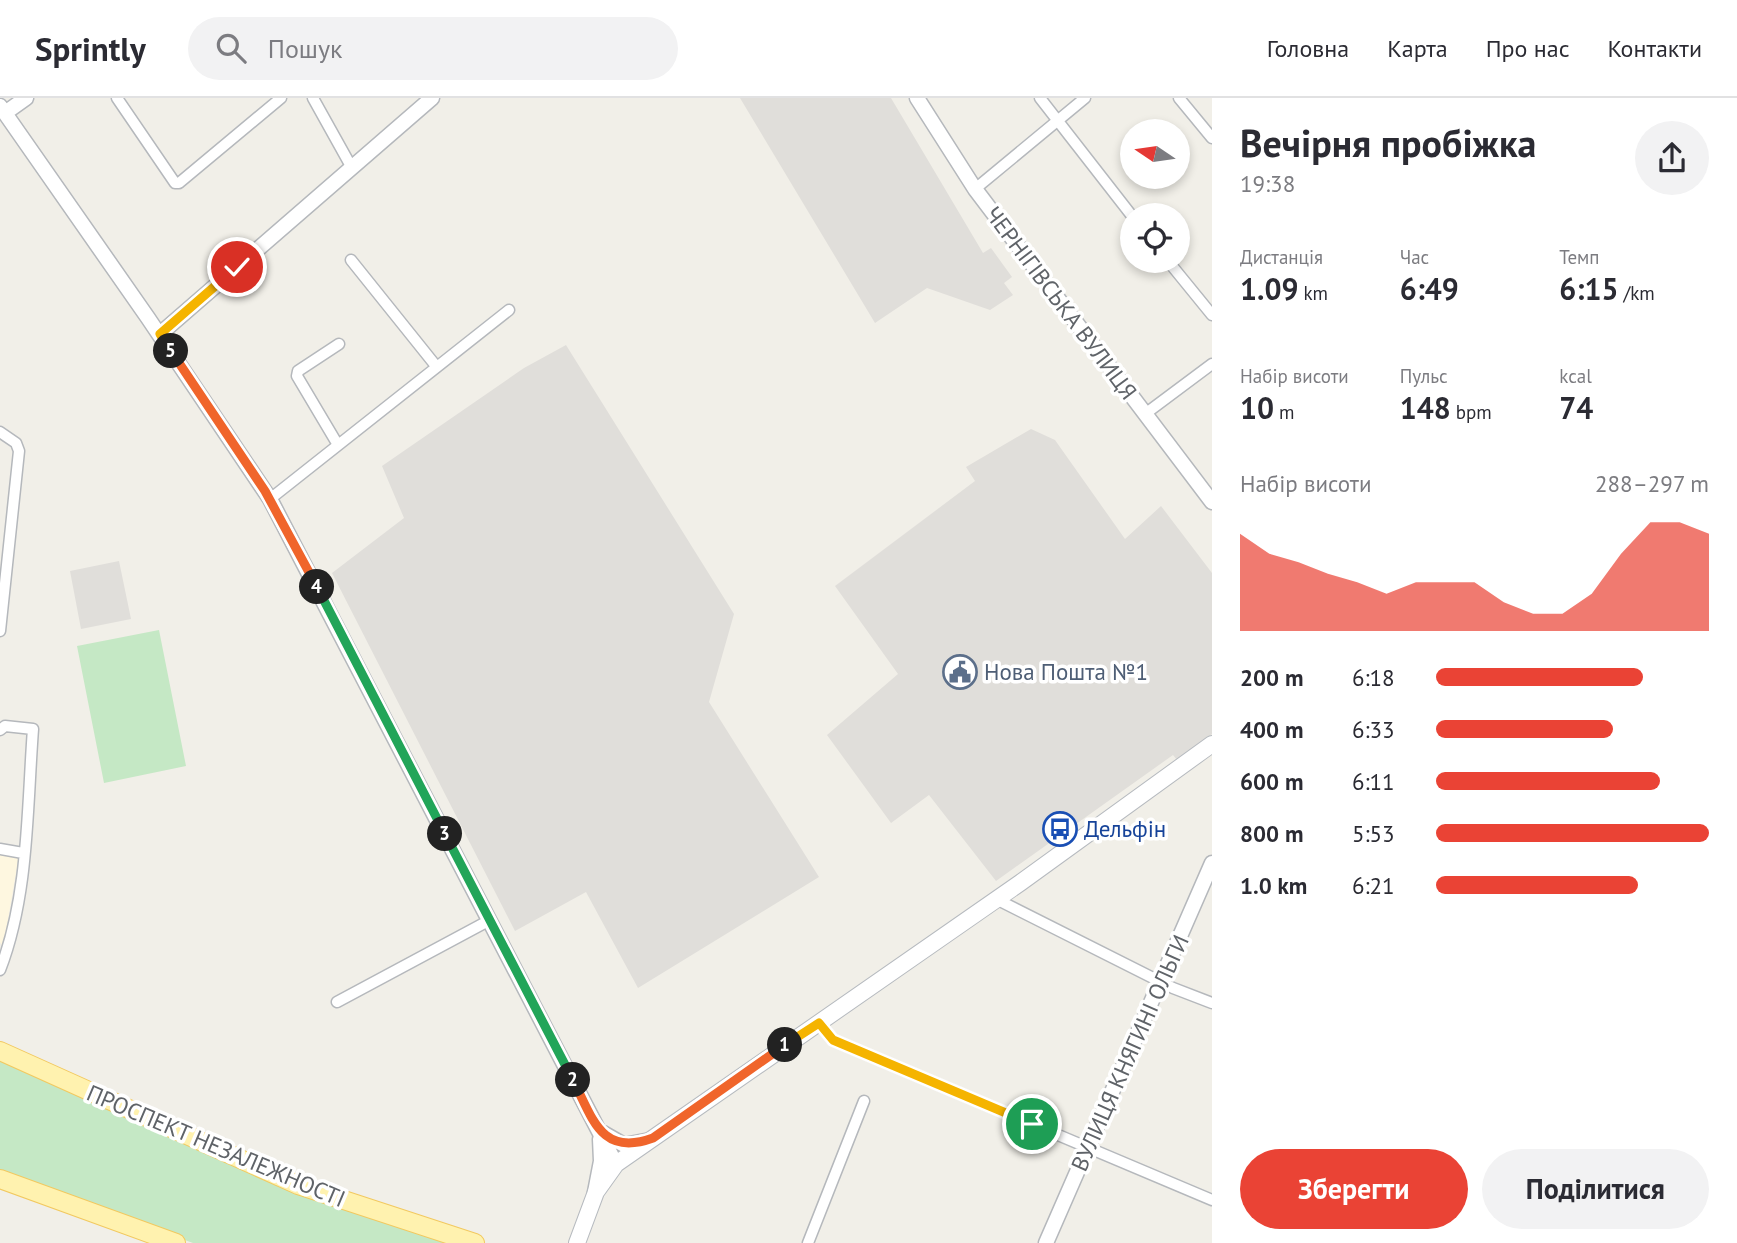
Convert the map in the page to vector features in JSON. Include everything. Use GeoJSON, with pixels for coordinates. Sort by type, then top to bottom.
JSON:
{"type":"FeatureCollection","features":[{"type":"Feature","properties":{"kind":"main road"},"geometry":{"type":"LineString","coordinates":[[577,1243],[593,1200],[605,1177],[617,1164],[1212,744]]}},
{"type":"Feature","properties":{"kind":"main road","name":"ПРОСПЕКТ НЕЗАЛЕЖНОСТІ"},"geometry":{"type":"LineString","coordinates":[[0,1051],[298,1185],[475,1243]]}},
{"type":"Feature","properties":{"kind":"main road"},"geometry":{"type":"LineString","coordinates":[[0,1179],[176,1243]]}},
{"type":"Feature","properties":{"kind":"street"},"geometry":{"type":"LineString","coordinates":[[26,98],[2,110],[160,334],[270,499],[617,1164]]}},
{"type":"Feature","properties":{"kind":"street"},"geometry":{"type":"LineString","coordinates":[[117,98],[175,183],[179,183],[281,98]]}},
{"type":"Feature","properties":{"kind":"street"},"geometry":{"type":"LineString","coordinates":[[313,98],[352,167]]}},
{"type":"Feature","properties":{"kind":"street"},"geometry":{"type":"LineString","coordinates":[[160,334],[432,98]]}},
{"type":"Feature","properties":{"kind":"street","name":"ЧЕРНІГІВСЬКА ВУЛИЦЯ"},"geometry":{"type":"LineString","coordinates":[[917,98],[975,188],[1212,502]]}},
{"type":"Feature","properties":{"kind":"street"},"geometry":{"type":"LineString","coordinates":[[1040,98],[1122,203]]}},
{"type":"Feature","properties":{"kind":"street"},"geometry":{"type":"LineString","coordinates":[[975,188],[1085,98]]}},
{"type":"Feature","properties":{"kind":"street"},"geometry":{"type":"LineString","coordinates":[[1179,98],[1212,138]]}},
{"type":"Feature","properties":{"kind":"street"},"geometry":{"type":"LineString","coordinates":[[351,260],[436,366]]}},
{"type":"Feature","properties":{"kind":"street"},"geometry":{"type":"LineString","coordinates":[[1178,273],[1212,316]]}},
{"type":"Feature","properties":{"kind":"street"},"geometry":{"type":"LineString","coordinates":[[270,499],[509,310]]}},
{"type":"Feature","properties":{"kind":"street"},"geometry":{"type":"LineString","coordinates":[[338,445],[297,376],[298,372],[339,344]]}},
{"type":"Feature","properties":{"kind":"street"},"geometry":{"type":"LineString","coordinates":[[1145,414],[1212,364]]}},
{"type":"Feature","properties":{"kind":"street"},"geometry":{"type":"LineString","coordinates":[[0,432],[16,443],[19,451],[0,631]]}},
{"type":"Feature","properties":{"kind":"street"},"geometry":{"type":"LineString","coordinates":[[0,970],[10,940],[23,853],[33,729],[2,725]]}},
{"type":"Feature","properties":{"kind":"street"},"geometry":{"type":"LineString","coordinates":[[0,849],[23,853]]}},
{"type":"Feature","properties":{"kind":"street","name":"ВУЛИЦЯ КНЯГИНІ ОЛЬГИ"},"geometry":{"type":"LineString","coordinates":[[1046,1243],[1212,863]]}},
{"type":"Feature","properties":{"kind":"street"},"geometry":{"type":"LineString","coordinates":[[996,899],[1162,982],[1212,1003]]}},
{"type":"Feature","properties":{"kind":"street"},"geometry":{"type":"LineString","coordinates":[[337,1002],[490,920]]}},
{"type":"Feature","properties":{"kind":"street"},"geometry":{"type":"LineString","coordinates":[[819,1023],[833,1040],[1212,1200]]}},
{"type":"Feature","properties":{"kind":"street"},"geometry":{"type":"LineString","coordinates":[[808,1243],[864,1101]]}},
{"type":"Feature","properties":{"kind":"street"},"geometry":{"type":"LineString","coordinates":[[597,1128],[610,1139],[624,1145],[653,1138]]}},
{"type":"Feature","properties":{"kind":"street"},"geometry":{"type":"LineString","coordinates":[[593,1200],[601,1160],[597,1128]]}},
{"type":"Feature","properties":{"kind":"shaded area"},"geometry":{"type":"Polygon","coordinates":[[[740,98],[891,98],[983,253],[991,248],[1012,277],[1004,283],[1013,295],[990,310],[927,288],[875,323],[740,98]]]}},
{"type":"Feature","properties":{"kind":"shaded area"},"geometry":{"type":"Polygon","coordinates":[[[566,345],[734,614],[709,702],[819,877],[638,988],[586,892],[515,931],[332,573],[404,518],[382,466],[524,368],[566,345]]]}},
{"type":"Feature","properties":{"kind":"shaded area"},"geometry":{"type":"Polygon","coordinates":[[[1031,429],[1055,440],[1125,539],[1161,506],[1212,573],[1212,734],[1177,760],[1173,755],[996,881],[929,795],[891,823],[827,735],[898,674],[835,586],[975,481],[966,467],[1031,429]]]}},
{"type":"Feature","properties":{"kind":"shaded area"},"geometry":{"type":"Polygon","coordinates":[[[119,561],[131,619],[81,629],[70,571],[119,561]]]}},
{"type":"Feature","properties":{"kind":"shaded area"},"geometry":{"type":"Polygon","coordinates":[[[0,854],[19,855],[3,949],[0,942],[0,854]]]}},
{"type":"Feature","properties":{"kind":"green space"},"geometry":{"type":"Polygon","coordinates":[[[159,630],[186,766],[104,783],[77,646],[159,630]]]}},
{"type":"Feature","properties":{"kind":"green space"},"geometry":{"type":"Polygon","coordinates":[[[0,1058],[454,1243],[193,1243],[0,1172],[0,1058]]]}},
{"type":"Feature","properties":{"kind":"place","name":"Нова Пошта №1"},"geometry":{"type":"Point","coordinates":[960,672]}},
{"type":"Feature","properties":{"kind":"place","name":"Дельфін"},"geometry":{"type":"Point","coordinates":[1060,829]}},
{"type":"Feature","properties":{"kind":"route"},"geometry":{"type":"LineString","coordinates":[[237,267],[160,334],[275,507],[597,1128],[610,1139],[624,1145],[653,1138],[819,1023],[833,1040],[1032,1124]]}}]}
